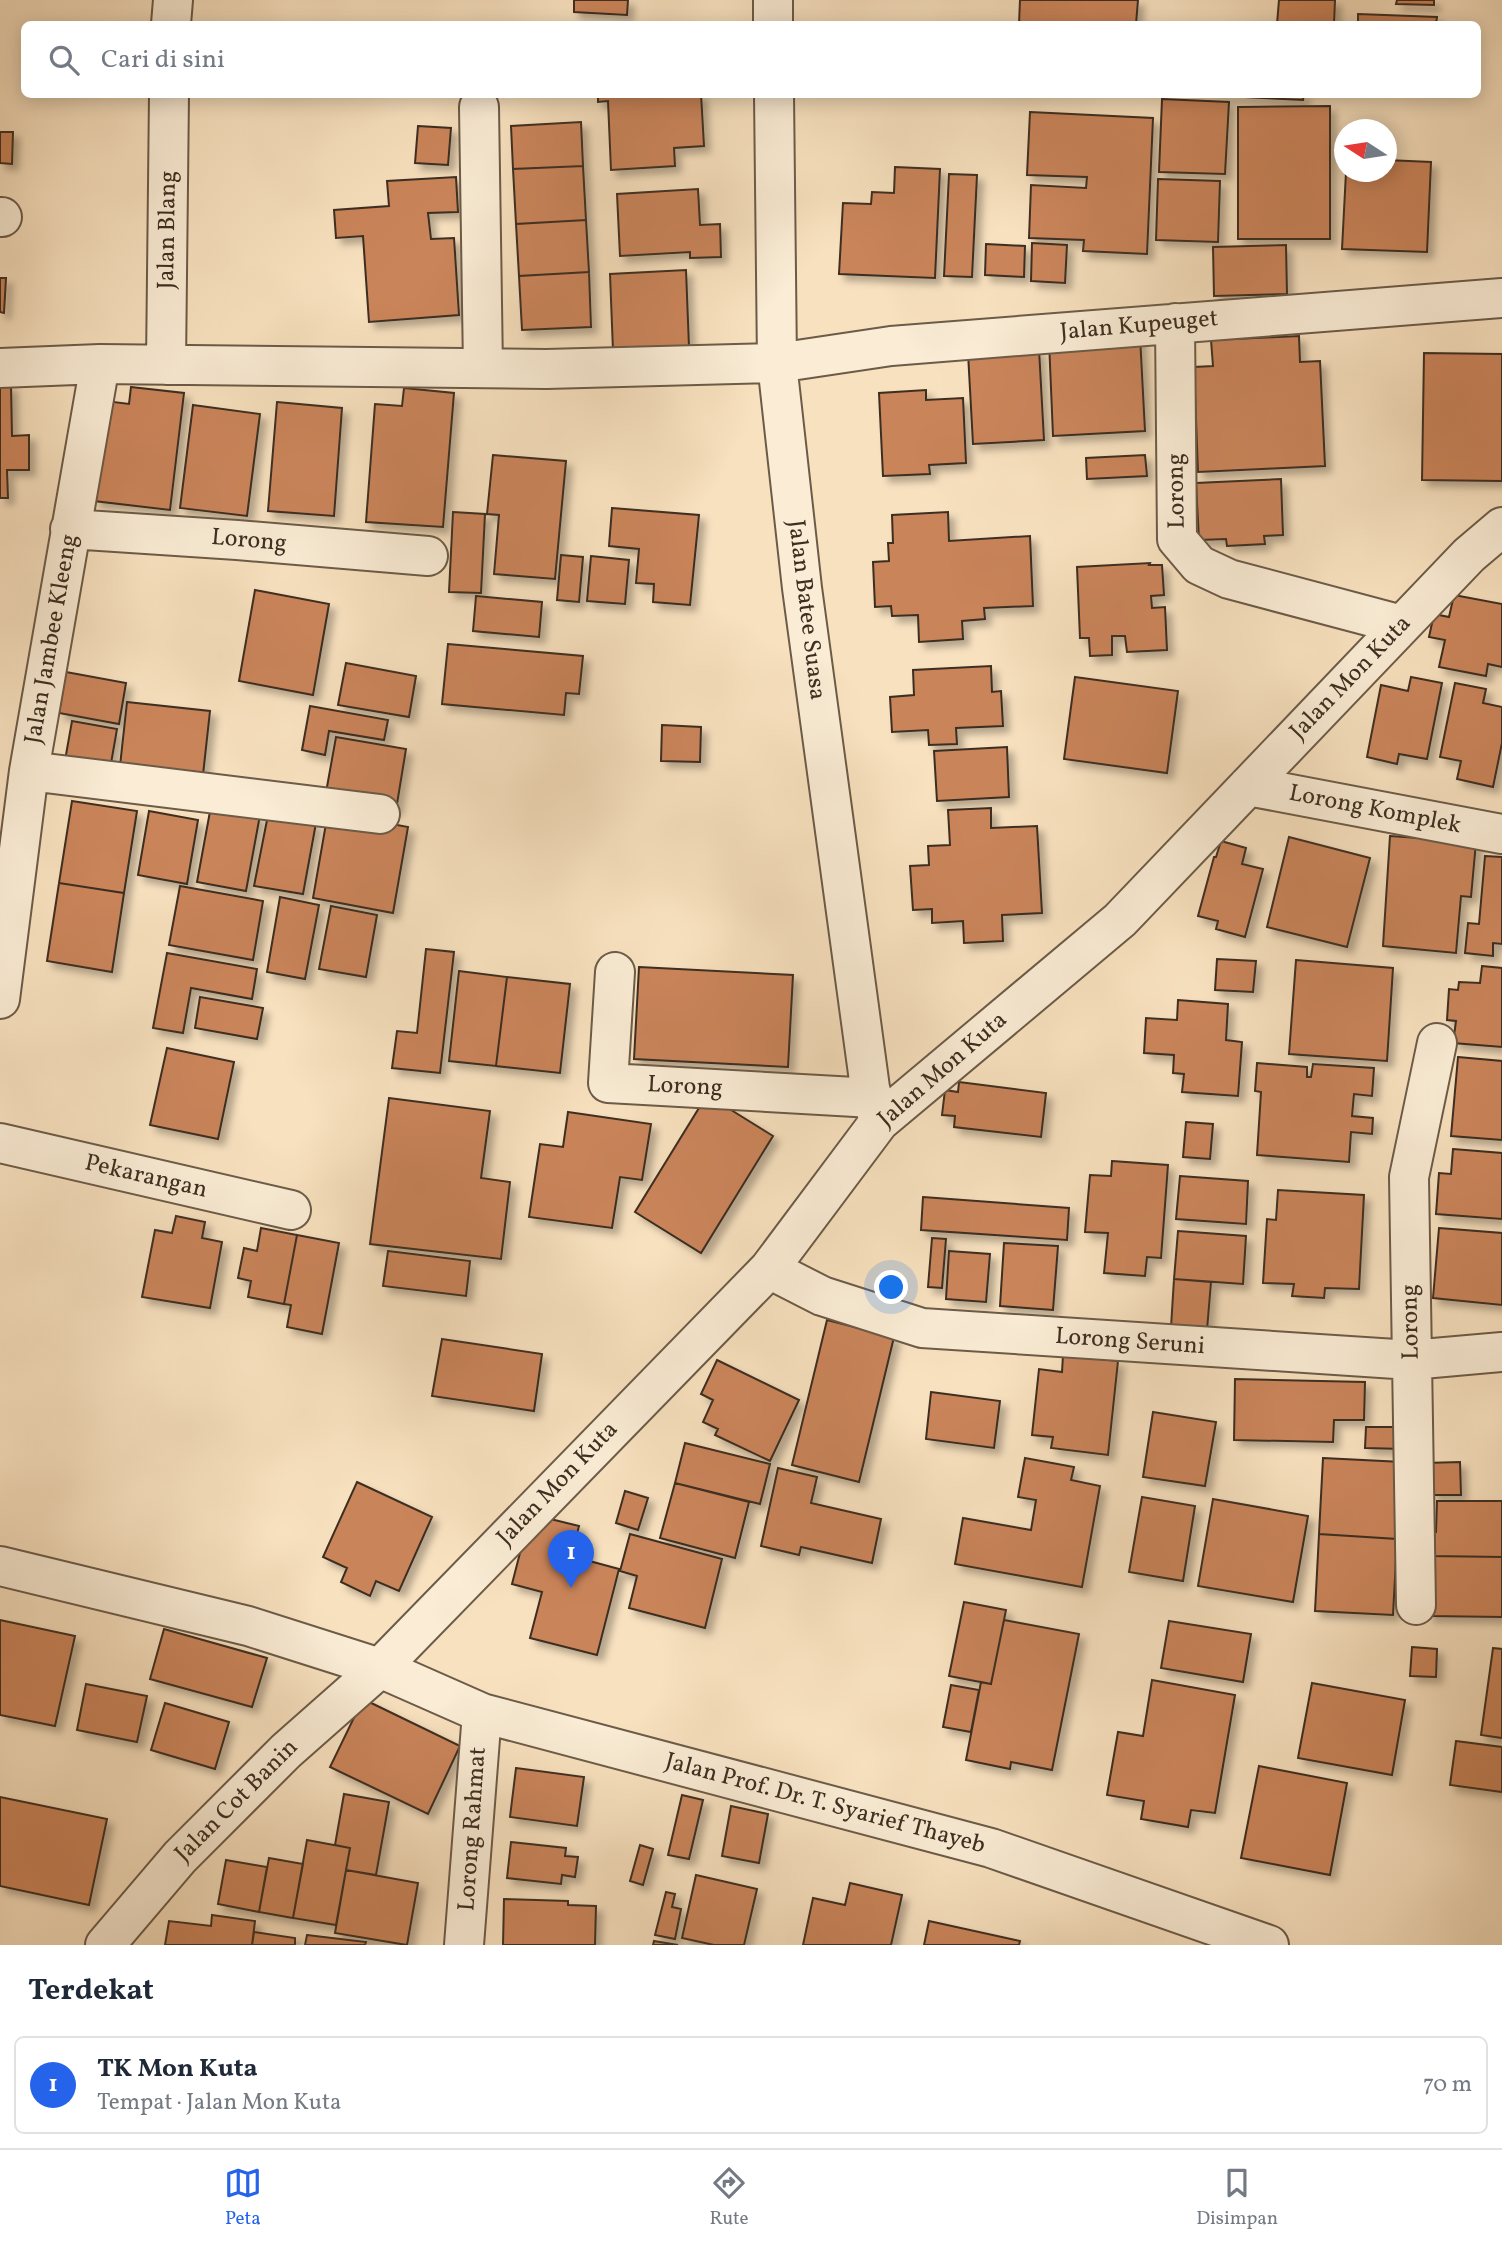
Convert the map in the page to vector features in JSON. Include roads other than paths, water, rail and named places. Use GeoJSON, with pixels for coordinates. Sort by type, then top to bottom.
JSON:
{"type":"FeatureCollection","features":[{"type":"Feature","properties":{"kind":"street"},"geometry":{"type":"LineString","coordinates":[[171,21],[173,0]]}},
{"type":"Feature","properties":{"kind":"street"},"geometry":{"type":"LineString","coordinates":[[773,0],[773,21]]}},
{"type":"Feature","properties":{"kind":"street","name":"Jalan Blang"},"geometry":{"type":"LineString","coordinates":[[166,365],[169,98]]}},
{"type":"Feature","properties":{"kind":"street","name":"Jalan Batee Suasa"},"geometry":{"type":"LineString","coordinates":[[774,98],[777,363],[804,602],[876,1110]]}},
{"type":"Feature","properties":{"kind":"street"},"geometry":{"type":"LineString","coordinates":[[479,107],[483,369]]}},
{"type":"Feature","properties":{"kind":"street","name":"Jalan Kupeuget"},"geometry":{"type":"LineString","coordinates":[[0,368],[100,364],[546,369],[777,363],[891,346],[1502,298]]}},
{"type":"Feature","properties":{"kind":"street","name":"Lorong"},"geometry":{"type":"LineString","coordinates":[[1175,323],[1177,539],[1199,565],[1229,579],[1402,625]]}},
{"type":"Feature","properties":{"kind":"street","name":"Jalan Jambee Kleeng"},"geometry":{"type":"LineString","coordinates":[[0,999],[11,821],[29,771],[100,364]]}},
{"type":"Feature","properties":{"kind":"street","name":"Jalan Mon Kuta"},"geometry":{"type":"LineString","coordinates":[[380,1668],[769,1269],[876,1110],[1121,920],[1469,555],[1502,527]]}},
{"type":"Feature","properties":{"kind":"street","name":"Lorong"},"geometry":{"type":"LineString","coordinates":[[70,530],[237,540],[428,556]]}},
{"type":"Feature","properties":{"kind":"street"},"geometry":{"type":"LineString","coordinates":[[29,771],[380,814]]}},
{"type":"Feature","properties":{"kind":"street","name":"Lorong Komplek"},"geometry":{"type":"LineString","coordinates":[[1248,786],[1502,834]]}},
{"type":"Feature","properties":{"kind":"street","name":"Lorong"},"geometry":{"type":"LineString","coordinates":[[615,972],[608,1083],[876,1110]]}},
{"type":"Feature","properties":{"kind":"street","name":"Lorong"},"geometry":{"type":"LineString","coordinates":[[1416,1605],[1409,1177],[1437,1043]]}},
{"type":"Feature","properties":{"kind":"street","name":"Pekarangan"},"geometry":{"type":"LineString","coordinates":[[0,1143],[292,1210]]}},
{"type":"Feature","properties":{"kind":"street","name":"Lorong Seruni"},"geometry":{"type":"LineString","coordinates":[[769,1269],[822,1296],[922,1328],[1411,1360],[1502,1352]]}},
{"type":"Feature","properties":{"kind":"street","name":"Jalan Prof. Dr. T. Syarief Thayeb"},"geometry":{"type":"LineString","coordinates":[[0,1566],[238,1623],[380,1668],[482,1713],[991,1848],[1269,1945]]}},
{"type":"Feature","properties":{"kind":"street","name":"Jalan Cot Banin"},"geometry":{"type":"LineString","coordinates":[[105,1945],[180,1857],[286,1751],[380,1668]]}},
{"type":"Feature","properties":{"kind":"street","name":"Lorong Rahmat"},"geometry":{"type":"LineString","coordinates":[[464,1945],[482,1713]]}},
{"type":"Feature","properties":{"kind":"place","name":"TK Mon Kuta"},"geometry":{"type":"Point","coordinates":[571,1588]}}]}
